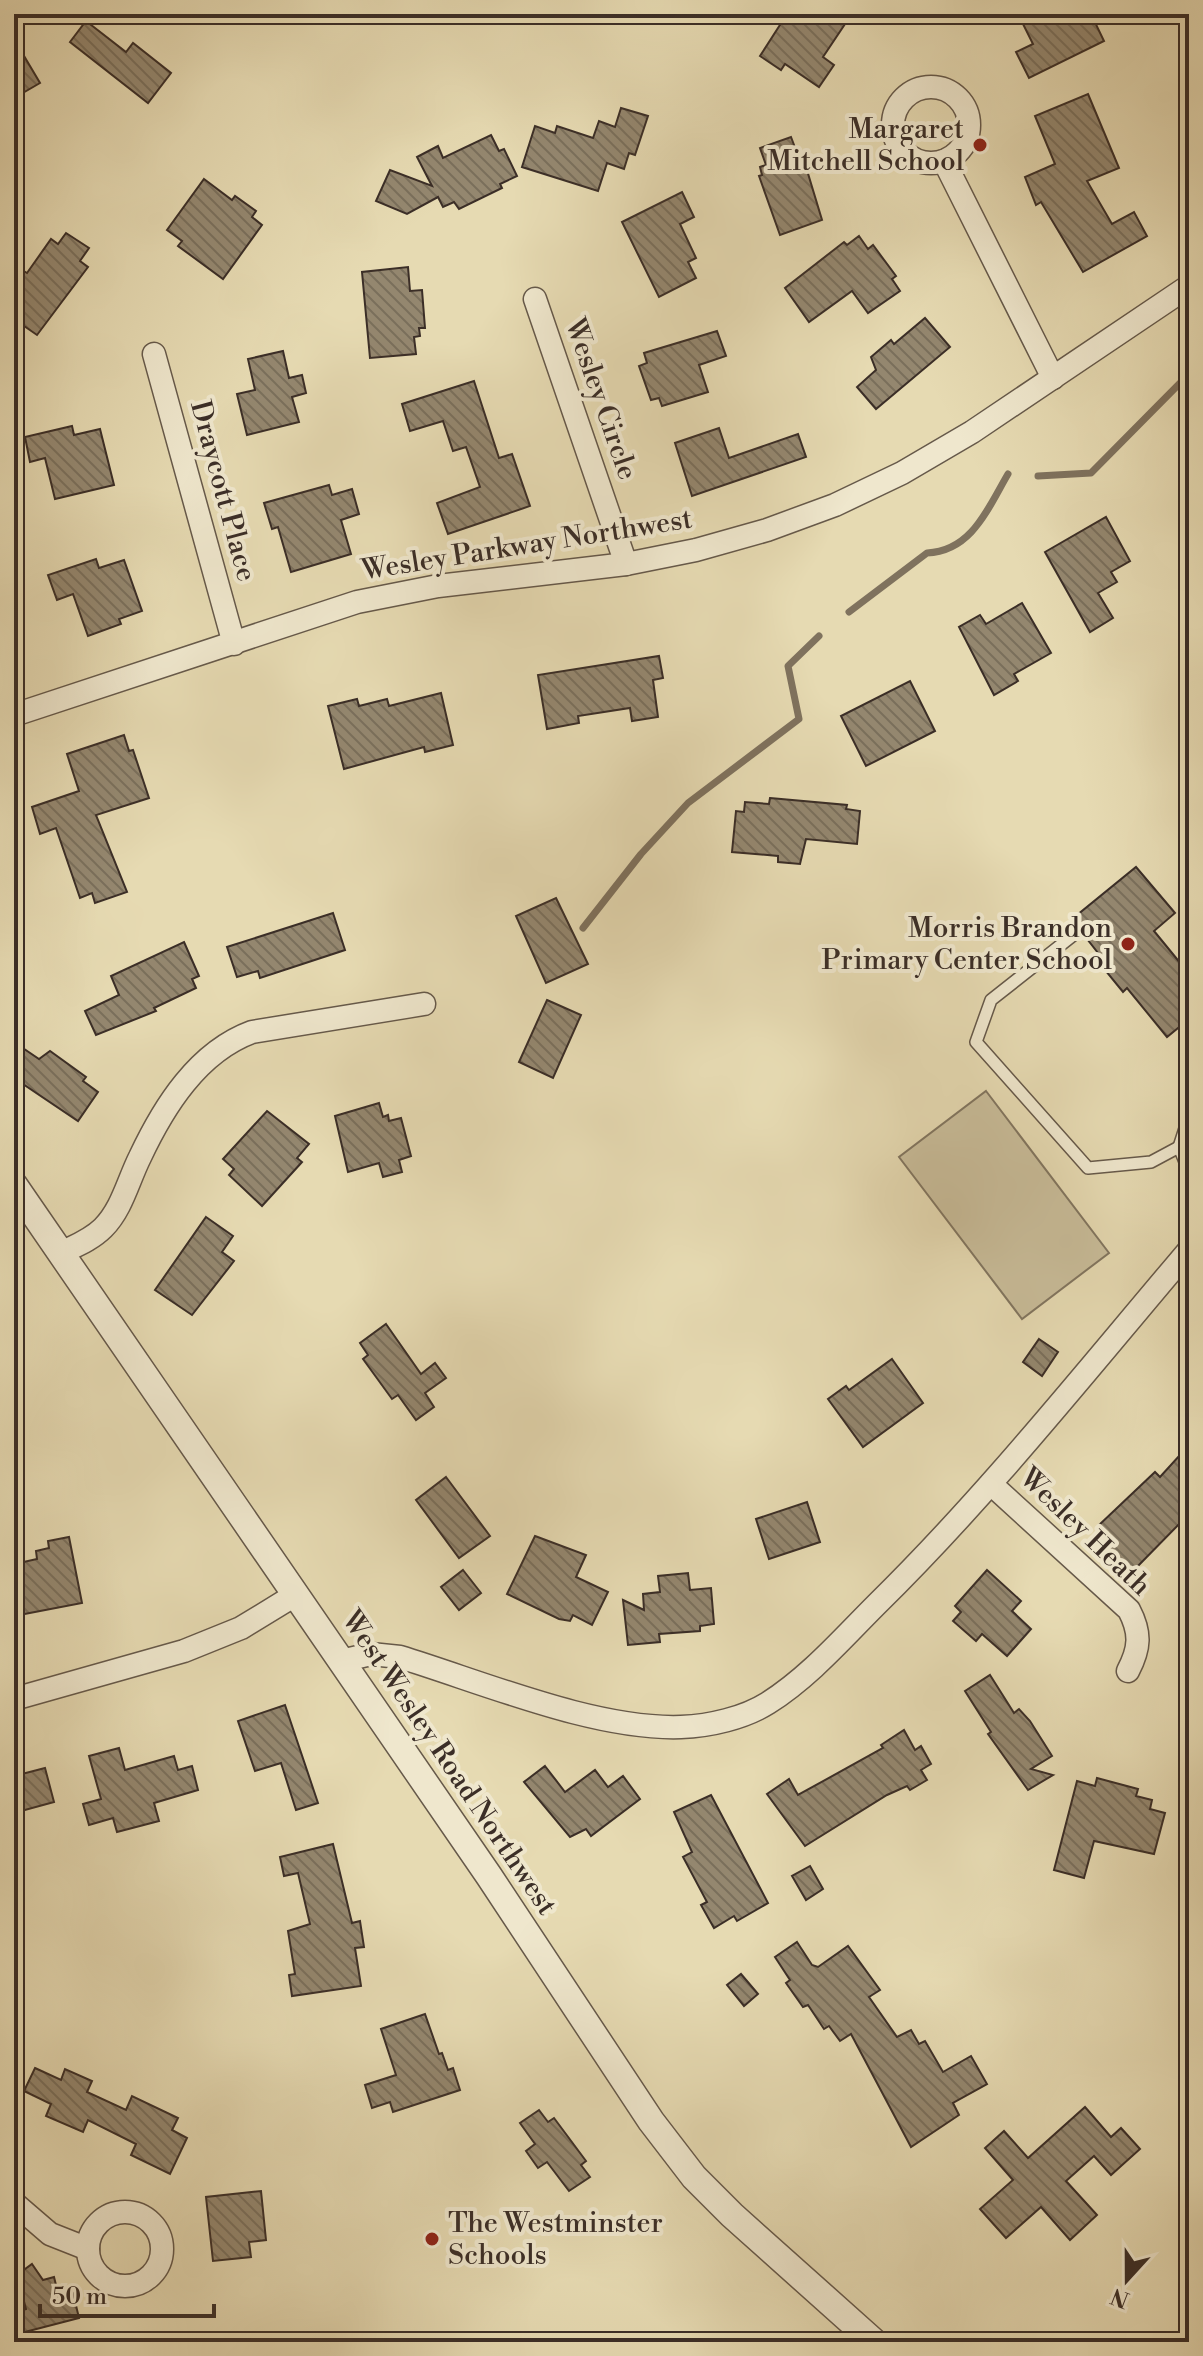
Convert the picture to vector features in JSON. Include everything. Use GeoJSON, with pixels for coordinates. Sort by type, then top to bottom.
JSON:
{"type":"FeatureCollection","features":[{"type":"Feature","properties":{"kind":"street"},"geometry":{"type":"LineString","coordinates":[[944,161],[1053,378]]}},
{"type":"Feature","properties":{"kind":"street","name":"Wesley Parkway Northwest"},"geometry":{"type":"LineString","coordinates":[[14,715],[357,602],[438,586],[626,564],[725,542],[835,505],[902,473],[1053,378],[1189,286]]}},
{"type":"Feature","properties":{"kind":"street","name":"Wesley Circle"},"geometry":{"type":"LineString","coordinates":[[535,299],[626,564]]}},
{"type":"Feature","properties":{"kind":"street","name":"Draycott Place"},"geometry":{"type":"LineString","coordinates":[[154,354],[234,644]]}},
{"type":"Feature","properties":{"kind":"street"},"geometry":{"type":"LineString","coordinates":[[61,1253],[103,1228],[117,1210],[140,1156],[163,1116],[209,1055],[229,1041],[252,1032],[424,1004]]}},
{"type":"Feature","properties":{"kind":"street","name":"West Wesley Road Northwest"},"geometry":{"type":"LineString","coordinates":[[14,1185],[489,1876],[651,2121],[694,2177],[874,2342]]}},
{"type":"Feature","properties":{"kind":"street"},"geometry":{"type":"LineString","coordinates":[[341,1661],[371,1654],[400,1657],[569,1709],[623,1721],[681,1727],[724,1721],[765,1705],[801,1679],[930,1552],[1189,1250]]}},
{"type":"Feature","properties":{"kind":"street","name":"Wesley Heath"},"geometry":{"type":"LineString","coordinates":[[991,1484],[1129,1610],[1139,1639],[1128,1671]]}},
{"type":"Feature","properties":{"kind":"street"},"geometry":{"type":"LineString","coordinates":[[14,1699],[184,1651],[241,1628],[295,1595]]}},
{"type":"Feature","properties":{"kind":"street"},"geometry":{"type":"LineString","coordinates":[[14,2203],[50,2234],[88,2249]]}},
{"type":"Feature","properties":{"kind":"lane"},"geometry":{"type":"LineString","coordinates":[[1076,933],[991,1000],[976,1042],[1088,1168],[1151,1162],[1179,1147]]}},
{"type":"Feature","properties":{"kind":"lane"},"geometry":{"type":"LineString","coordinates":[[1189,1116],[1179,1147],[1189,1172]]}},
{"type":"Feature","properties":{"kind":"shaded area"},"geometry":{"type":"Polygon","coordinates":[[[986,1091],[1109,1253],[1022,1319],[899,1157],[986,1091]]]}},
{"type":"Feature","properties":{"kind":"building"},"geometry":{"type":"Polygon","coordinates":[[[787,14],[830,14],[845,24],[823,57],[834,65],[819,87],[785,64],[781,70],[760,56],[787,14]]]}},
{"type":"Feature","properties":{"kind":"building"},"geometry":{"type":"Polygon","coordinates":[[[1038,14],[1091,14],[1104,41],[1029,78],[1016,52],[1033,44],[1022,22],[1038,14]]]}},
{"type":"Feature","properties":{"kind":"building"},"geometry":{"type":"Polygon","coordinates":[[[86,21],[126,52],[133,43],[171,73],[148,103],[70,42],[86,21]]]}},
{"type":"Feature","properties":{"kind":"building"},"geometry":{"type":"Polygon","coordinates":[[[14,39],[40,83],[14,98],[14,39]]]}},
{"type":"Feature","properties":{"kind":"building"},"geometry":{"type":"Polygon","coordinates":[[[1088,94],[1119,168],[1087,181],[1112,224],[1134,212],[1147,236],[1083,272],[1041,202],[1036,205],[1025,177],[1055,164],[1035,116],[1088,94]]]}},
{"type":"Feature","properties":{"kind":"building"},"geometry":{"type":"Polygon","coordinates":[[[621,108],[648,116],[635,155],[629,153],[624,169],[607,163],[598,191],[522,167],[535,126],[555,133],[557,126],[593,138],[599,121],[615,127],[621,108]]]}},
{"type":"Feature","properties":{"kind":"building"},"geometry":{"type":"Polygon","coordinates":[[[491,135],[499,151],[504,149],[517,176],[500,184],[502,188],[459,209],[454,202],[443,207],[438,197],[407,214],[376,201],[390,170],[432,186],[417,157],[438,146],[443,158],[491,135]]]}},
{"type":"Feature","properties":{"kind":"building"},"geometry":{"type":"Polygon","coordinates":[[[791,137],[799,158],[803,157],[822,220],[780,235],[759,176],[762,175],[760,167],[766,165],[760,148],[791,137]]]}},
{"type":"Feature","properties":{"kind":"building"},"geometry":{"type":"Polygon","coordinates":[[[204,179],[232,200],[235,196],[256,211],[252,217],[262,225],[223,279],[178,246],[182,241],[167,230],[204,179]]]}},
{"type":"Feature","properties":{"kind":"building"},"geometry":{"type":"Polygon","coordinates":[[[682,192],[694,217],[680,224],[696,258],[688,262],[696,278],[659,297],[622,222],[682,192]]]}},
{"type":"Feature","properties":{"kind":"building"},"geometry":{"type":"Polygon","coordinates":[[[66,233],[89,248],[80,261],[88,267],[37,335],[14,319],[14,265],[27,273],[51,239],[58,244],[66,233]]]}},
{"type":"Feature","properties":{"kind":"building"},"geometry":{"type":"Polygon","coordinates":[[[859,236],[868,249],[873,245],[896,276],[892,279],[900,291],[868,313],[852,291],[809,322],[785,288],[844,242],[847,245],[859,236]]]}},
{"type":"Feature","properties":{"kind":"building"},"geometry":{"type":"Polygon","coordinates":[[[408,267],[410,291],[422,290],[425,328],[419,328],[420,336],[414,337],[416,354],[370,358],[362,272],[408,267]]]}},
{"type":"Feature","properties":{"kind":"building"},"geometry":{"type":"Polygon","coordinates":[[[925,318],[950,347],[876,409],[857,387],[876,370],[871,357],[891,340],[894,344],[925,318]]]}},
{"type":"Feature","properties":{"kind":"building"},"geometry":{"type":"Polygon","coordinates":[[[717,331],[726,356],[699,365],[708,392],[662,406],[659,398],[651,400],[639,366],[647,363],[644,353],[717,331]]]}},
{"type":"Feature","properties":{"kind":"building"},"geometry":{"type":"Polygon","coordinates":[[[283,351],[289,378],[302,375],[306,393],[292,397],[299,422],[247,435],[237,394],[255,390],[248,359],[283,351]]]}},
{"type":"Feature","properties":{"kind":"building"},"geometry":{"type":"Polygon","coordinates":[[[474,381],[499,458],[512,454],[530,506],[448,534],[437,503],[480,487],[466,447],[453,451],[443,421],[410,431],[402,404],[474,381]]]}},
{"type":"Feature","properties":{"kind":"building"},"geometry":{"type":"Polygon","coordinates":[[[72,426],[74,435],[100,429],[114,485],[55,499],[45,458],[30,462],[25,437],[72,426]]]}},
{"type":"Feature","properties":{"kind":"building"},"geometry":{"type":"Polygon","coordinates":[[[719,428],[729,458],[798,434],[806,457],[692,496],[675,443],[719,428]]]}},
{"type":"Feature","properties":{"kind":"building"},"geometry":{"type":"Polygon","coordinates":[[[329,485],[332,495],[352,489],[359,514],[341,520],[351,554],[291,572],[278,527],[272,529],[264,503],[329,485]]]}},
{"type":"Feature","properties":{"kind":"building"},"geometry":{"type":"Polygon","coordinates":[[[1106,517],[1130,561],[1111,572],[1117,582],[1098,593],[1113,618],[1090,632],[1045,552],[1106,517]]]}},
{"type":"Feature","properties":{"kind":"building"},"geometry":{"type":"Polygon","coordinates":[[[96,559],[99,568],[124,560],[142,611],[119,619],[121,624],[88,636],[73,594],[57,600],[48,575],[96,559]]]}},
{"type":"Feature","properties":{"kind":"building"},"geometry":{"type":"Polygon","coordinates":[[[1022,603],[1051,653],[1014,674],[1018,681],[994,695],[959,627],[980,615],[986,624],[1022,603]]]}},
{"type":"Feature","properties":{"kind":"building"},"geometry":{"type":"Polygon","coordinates":[[[659,656],[663,678],[653,680],[658,717],[632,721],[630,708],[578,716],[579,723],[547,729],[538,675],[659,656]]]}},
{"type":"Feature","properties":{"kind":"building"},"geometry":{"type":"Polygon","coordinates":[[[910,681],[935,731],[866,766],[841,716],[910,681]]]}},
{"type":"Feature","properties":{"kind":"building"},"geometry":{"type":"Polygon","coordinates":[[[441,693],[453,745],[425,752],[424,747],[344,769],[328,706],[357,699],[359,706],[387,699],[389,706],[441,693]]]}},
{"type":"Feature","properties":{"kind":"building"},"geometry":{"type":"Polygon","coordinates":[[[124,735],[129,751],[133,750],[149,798],[96,815],[127,892],[95,903],[92,893],[80,898],[56,828],[40,834],[32,807],[79,791],[67,754],[124,735]]]}},
{"type":"Feature","properties":{"kind":"building"},"geometry":{"type":"Polygon","coordinates":[[[770,798],[847,805],[846,809],[860,811],[857,844],[806,839],[800,864],[778,862],[778,856],[732,852],[736,811],[744,812],[745,802],[769,804],[770,798]]]}},
{"type":"Feature","properties":{"kind":"building","name":"Morris Brandon Primary Center School"},"geometry":{"type":"Polygon","coordinates":[[[1136,867],[1175,913],[1154,931],[1181,964],[1189,958],[1189,1019],[1167,1037],[1127,988],[1123,992],[1105,970],[1109,967],[1084,935],[1082,927],[1071,920],[1136,867]]]}},
{"type":"Feature","properties":{"kind":"building"},"geometry":{"type":"Polygon","coordinates":[[[556,898],[588,964],[546,983],[516,916],[556,898]]]}},
{"type":"Feature","properties":{"kind":"building"},"geometry":{"type":"Polygon","coordinates":[[[333,913],[345,950],[260,978],[258,971],[237,977],[227,947],[333,913]]]}},
{"type":"Feature","properties":{"kind":"building"},"geometry":{"type":"Polygon","coordinates":[[[184,942],[199,976],[192,979],[196,988],[154,1008],[156,1011],[96,1035],[85,1011],[119,995],[111,976],[184,942]]]}},
{"type":"Feature","properties":{"kind":"building"},"geometry":{"type":"Polygon","coordinates":[[[547,1000],[581,1015],[553,1078],[519,1062],[547,1000]]]}},
{"type":"Feature","properties":{"kind":"building"},"geometry":{"type":"Polygon","coordinates":[[[14,1042],[39,1059],[50,1051],[86,1077],[83,1081],[98,1092],[78,1121],[14,1078],[14,1042]]]}},
{"type":"Feature","properties":{"kind":"building"},"geometry":{"type":"Polygon","coordinates":[[[379,1103],[383,1117],[388,1115],[389,1121],[401,1118],[411,1156],[399,1160],[402,1172],[383,1177],[379,1163],[348,1172],[335,1116],[379,1103]]]}},
{"type":"Feature","properties":{"kind":"building"},"geometry":{"type":"Polygon","coordinates":[[[267,1111],[309,1144],[297,1158],[302,1162],[262,1206],[229,1175],[234,1169],[223,1159],[267,1111]]]}},
{"type":"Feature","properties":{"kind":"building"},"geometry":{"type":"Polygon","coordinates":[[[206,1217],[233,1236],[222,1252],[234,1261],[192,1315],[155,1290],[206,1217]]]}},
{"type":"Feature","properties":{"kind":"building"},"geometry":{"type":"Polygon","coordinates":[[[386,1324],[421,1374],[435,1363],[446,1378],[425,1393],[434,1407],[416,1420],[398,1395],[392,1399],[363,1359],[368,1355],[360,1343],[386,1324]]]}},
{"type":"Feature","properties":{"kind":"building"},"geometry":{"type":"Polygon","coordinates":[[[1039,1339],[1058,1352],[1042,1376],[1023,1362],[1039,1339]]]}},
{"type":"Feature","properties":{"kind":"building"},"geometry":{"type":"Polygon","coordinates":[[[892,1359],[923,1403],[863,1447],[828,1399],[846,1386],[849,1390],[892,1359]]]}},
{"type":"Feature","properties":{"kind":"building"},"geometry":{"type":"Polygon","coordinates":[[[1189,1445],[1189,1514],[1132,1572],[1105,1546],[1112,1539],[1098,1526],[1155,1472],[1160,1477],[1189,1445]]]}},
{"type":"Feature","properties":{"kind":"building"},"geometry":{"type":"Polygon","coordinates":[[[446,1477],[490,1536],[459,1558],[416,1500],[446,1477]]]}},
{"type":"Feature","properties":{"kind":"building"},"geometry":{"type":"Polygon","coordinates":[[[807,1502],[820,1542],[769,1559],[756,1519],[807,1502]]]}},
{"type":"Feature","properties":{"kind":"building"},"geometry":{"type":"Polygon","coordinates":[[[535,1536],[586,1555],[576,1577],[608,1592],[592,1625],[573,1615],[570,1621],[559,1619],[507,1594],[535,1536]]]}},
{"type":"Feature","properties":{"kind":"building"},"geometry":{"type":"Polygon","coordinates":[[[69,1537],[82,1603],[14,1616],[14,1570],[20,1569],[19,1563],[37,1559],[36,1551],[49,1548],[48,1541],[69,1537]]]}},
{"type":"Feature","properties":{"kind":"building"},"geometry":{"type":"Polygon","coordinates":[[[463,1570],[481,1593],[459,1610],[441,1587],[463,1570]]]}},
{"type":"Feature","properties":{"kind":"building"},"geometry":{"type":"Polygon","coordinates":[[[987,1570],[1021,1601],[1012,1611],[1031,1629],[1007,1656],[982,1634],[976,1641],[953,1621],[961,1612],[955,1606],[987,1570]]]}},
{"type":"Feature","properties":{"kind":"building"},"geometry":{"type":"Polygon","coordinates":[[[688,1573],[690,1590],[711,1588],[714,1624],[700,1626],[700,1631],[659,1634],[660,1642],[628,1645],[623,1600],[644,1610],[643,1594],[660,1592],[658,1576],[688,1573]]]}},
{"type":"Feature","properties":{"kind":"building"},"geometry":{"type":"Polygon","coordinates":[[[990,1675],[1014,1713],[1019,1709],[1030,1721],[1052,1756],[1031,1769],[1053,1775],[1028,1790],[988,1734],[991,1732],[965,1691],[990,1675]]]}},
{"type":"Feature","properties":{"kind":"building"},"geometry":{"type":"Polygon","coordinates":[[[285,1705],[318,1803],[296,1810],[281,1763],[255,1771],[238,1721],[285,1705]]]}},
{"type":"Feature","properties":{"kind":"building"},"geometry":{"type":"Polygon","coordinates":[[[904,1730],[915,1750],[921,1746],[931,1764],[921,1770],[927,1780],[910,1790],[907,1786],[887,1795],[805,1846],[767,1794],[789,1779],[798,1795],[883,1748],[881,1745],[904,1730]]]}},
{"type":"Feature","properties":{"kind":"building"},"geometry":{"type":"Polygon","coordinates":[[[119,1748],[125,1770],[174,1756],[178,1770],[192,1766],[198,1790],[154,1803],[159,1821],[117,1832],[113,1818],[89,1825],[83,1804],[101,1799],[89,1756],[119,1748]]]}},
{"type":"Feature","properties":{"kind":"building"},"geometry":{"type":"Polygon","coordinates":[[[545,1766],[565,1792],[595,1770],[608,1787],[623,1776],[640,1799],[591,1836],[586,1829],[570,1837],[524,1782],[545,1766]]]}},
{"type":"Feature","properties":{"kind":"building"},"geometry":{"type":"Polygon","coordinates":[[[45,1768],[54,1802],[14,1813],[14,1776],[45,1768]]]}},
{"type":"Feature","properties":{"kind":"building"},"geometry":{"type":"Polygon","coordinates":[[[1097,1778],[1138,1789],[1136,1796],[1152,1800],[1150,1809],[1165,1813],[1154,1854],[1094,1841],[1084,1878],[1054,1870],[1077,1781],[1095,1786],[1097,1778]]]}},
{"type":"Feature","properties":{"kind":"building"},"geometry":{"type":"Polygon","coordinates":[[[711,1795],[768,1903],[737,1921],[734,1916],[714,1928],[701,1905],[707,1902],[683,1857],[692,1852],[674,1812],[711,1795]]]}},
{"type":"Feature","properties":{"kind":"building"},"geometry":{"type":"Polygon","coordinates":[[[333,1844],[352,1923],[360,1921],[364,1947],[355,1948],[361,1986],[292,1996],[289,1975],[295,1974],[288,1931],[310,1924],[298,1873],[284,1876],[280,1857],[333,1844]]]}},
{"type":"Feature","properties":{"kind":"building"},"geometry":{"type":"Polygon","coordinates":[[[810,1866],[823,1889],[806,1900],[792,1876],[810,1866]]]}},
{"type":"Feature","properties":{"kind":"building"},"geometry":{"type":"Polygon","coordinates":[[[797,1942],[812,1965],[818,1967],[848,1946],[880,1990],[869,1997],[897,2037],[911,2030],[919,2044],[925,2041],[943,2072],[971,2056],[987,2084],[953,2103],[959,2115],[911,2147],[851,2034],[840,2041],[829,2026],[824,2029],[808,2005],[803,2007],[786,1983],[790,1980],[775,1957],[797,1942]]]}},
{"type":"Feature","properties":{"kind":"building"},"geometry":{"type":"Polygon","coordinates":[[[741,1974],[758,1994],[744,2006],[727,1985],[741,1974]]]}},
{"type":"Feature","properties":{"kind":"building"},"geometry":{"type":"Polygon","coordinates":[[[425,2014],[439,2054],[442,2053],[448,2070],[453,2068],[460,2090],[393,2112],[390,2102],[372,2108],[365,2085],[396,2075],[381,2029],[425,2014]]]}},
{"type":"Feature","properties":{"kind":"building"},"geometry":{"type":"Polygon","coordinates":[[[35,2068],[61,2080],[65,2069],[92,2081],[87,2092],[126,2110],[132,2096],[178,2118],[172,2130],[187,2138],[170,2174],[131,2155],[136,2144],[88,2120],[83,2132],[46,2116],[51,2104],[24,2091],[35,2068]]]}},
{"type":"Feature","properties":{"kind":"building"},"geometry":{"type":"Polygon","coordinates":[[[1085,2107],[1111,2137],[1121,2128],[1140,2149],[1111,2175],[1094,2156],[1066,2181],[1097,2215],[1070,2240],[1041,2207],[1006,2238],[980,2209],[1013,2180],[985,2148],[1004,2131],[1028,2158],[1085,2107]]]}},
{"type":"Feature","properties":{"kind":"building"},"geometry":{"type":"Polygon","coordinates":[[[539,2110],[548,2122],[554,2118],[586,2161],[581,2165],[590,2177],[569,2191],[547,2162],[538,2168],[526,2151],[535,2144],[520,2123],[539,2110]]]}},
{"type":"Feature","properties":{"kind":"building"},"geometry":{"type":"Polygon","coordinates":[[[261,2191],[266,2240],[249,2242],[251,2257],[213,2261],[206,2197],[261,2191]]]}},
{"type":"Feature","properties":{"kind":"building"},"geometry":{"type":"Polygon","coordinates":[[[32,2264],[43,2280],[54,2277],[59,2297],[73,2293],[79,2318],[21,2333],[16,2312],[26,2309],[17,2275],[32,2264]]]}},
{"type":"Feature","properties":{"kind":"waterway"},"geometry":{"type":"LineString","coordinates":[[1038,476],[1091,473],[1189,374]]}},
{"type":"Feature","properties":{"kind":"waterway"},"geometry":{"type":"LineString","coordinates":[[849,612],[927,553],[956,545],[967,536],[977,526],[1008,474]]}},
{"type":"Feature","properties":{"kind":"waterway"},"geometry":{"type":"LineString","coordinates":[[583,928],[641,854],[688,803],[799,719],[788,666],[819,636]]}},
{"type":"Feature","properties":{"kind":"place","name":"Margaret Mitchell School"},"geometry":{"type":"Point","coordinates":[980,145]}},
{"type":"Feature","properties":{"kind":"place","name":"Morris Brandon Primary Center School"},"geometry":{"type":"Point","coordinates":[1128,944]}},
{"type":"Feature","properties":{"kind":"place","name":"The Westminster Schools"},"geometry":{"type":"Point","coordinates":[432,2239]}}]}
